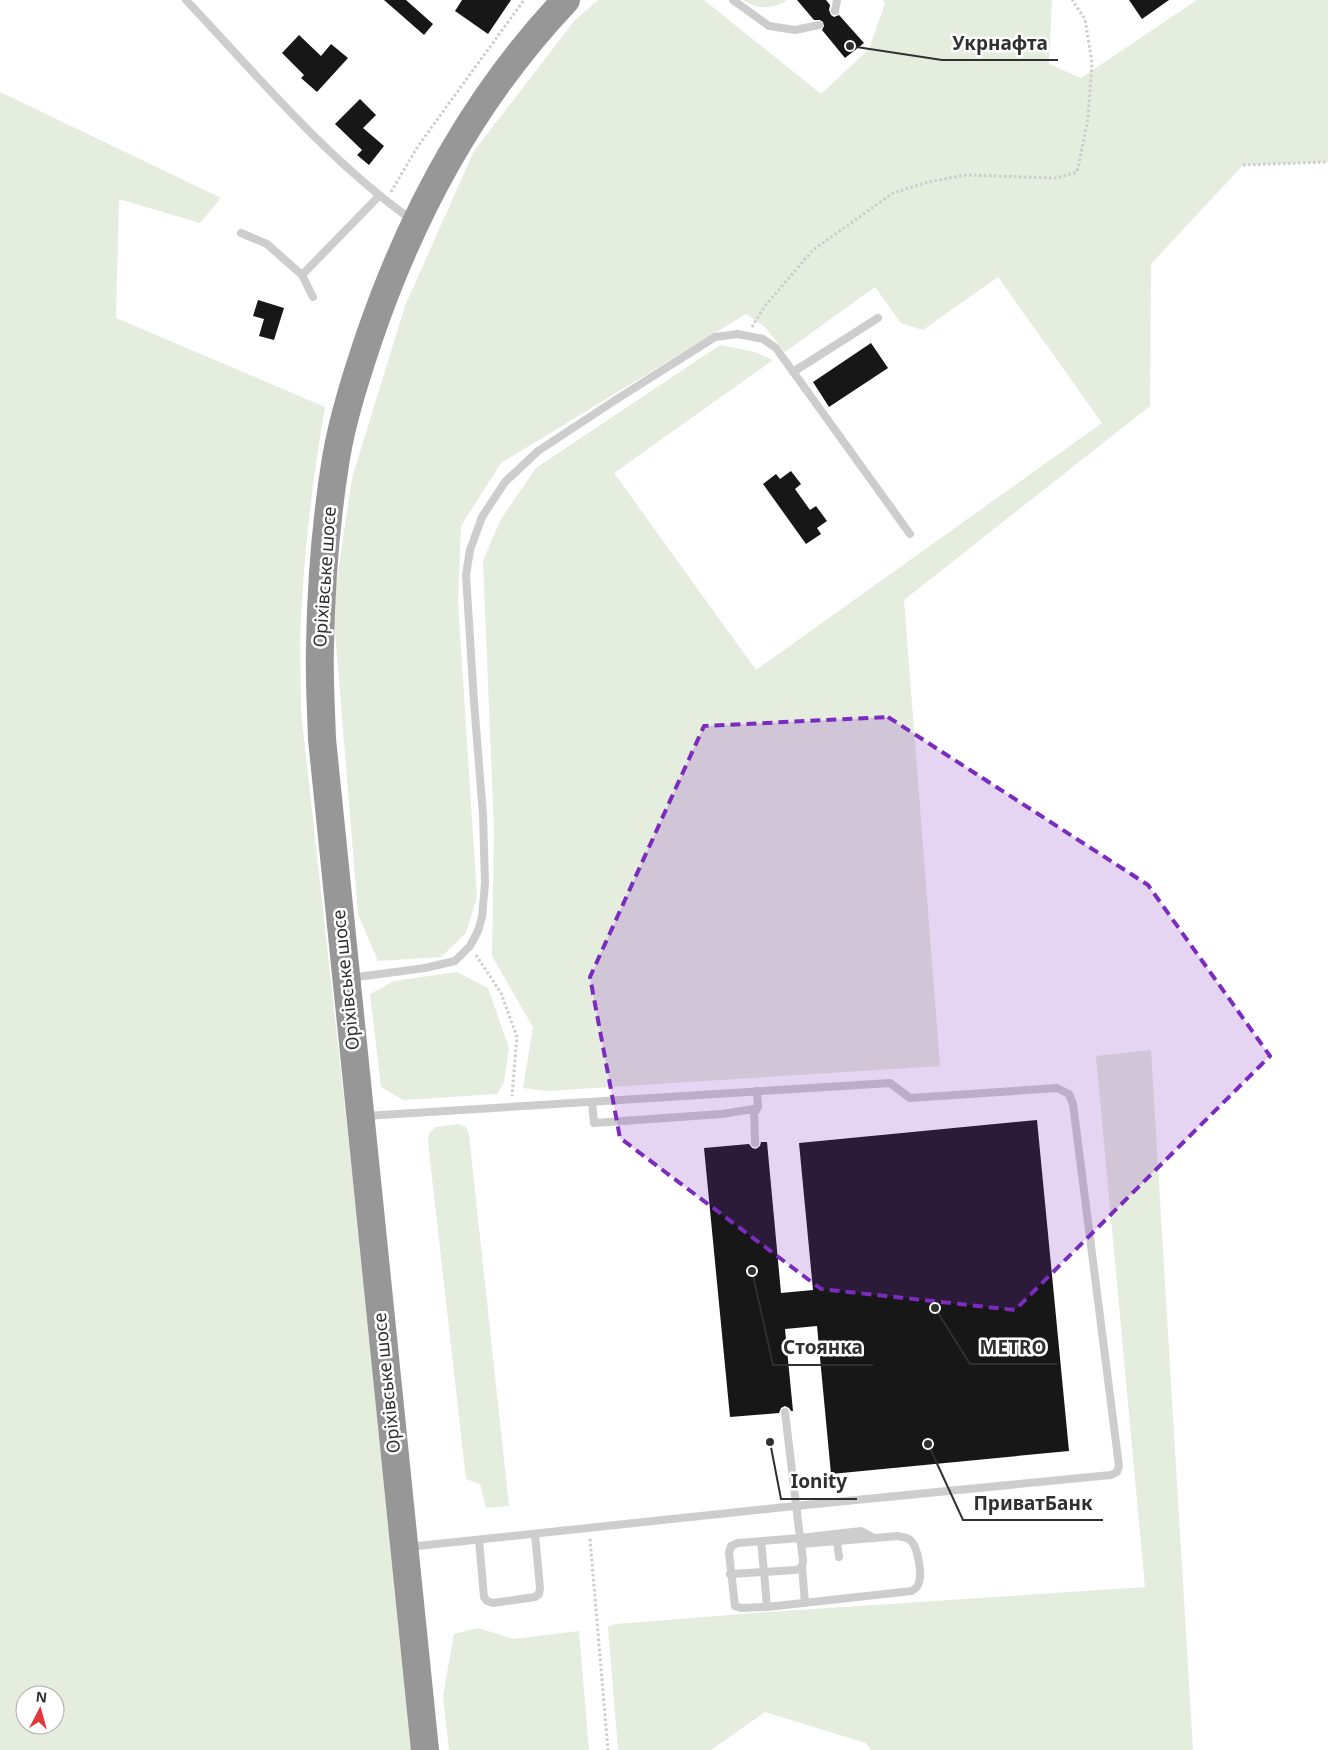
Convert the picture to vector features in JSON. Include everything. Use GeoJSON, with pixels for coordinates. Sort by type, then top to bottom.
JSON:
{"type":"FeatureCollection","features":[{"type":"Feature","properties":{"kind":"highway","name":"Оріхівське шосе"},"geometry":{"type":"LineString","coordinates":[[424,1750],[322,739],[320,647],[327,523],[336,457],[350,393],[380,306],[415,222],[442,167],[471,120],[514,60],[566,0]]}},
{"type":"Feature","properties":{"kind":"lane"},"geometry":{"type":"LineString","coordinates":[[186,0],[318,140],[382,199],[415,222]]}},
{"type":"Feature","properties":{"kind":"lane"},"geometry":{"type":"LineString","coordinates":[[733,0],[769,26],[795,30],[819,26]]}},
{"type":"Feature","properties":{"kind":"lane"},"geometry":{"type":"LineString","coordinates":[[835,11],[837,0]]}},
{"type":"Feature","properties":{"kind":"lane"},"geometry":{"type":"LineString","coordinates":[[302,275],[382,199]]}},
{"type":"Feature","properties":{"kind":"lane"},"geometry":{"type":"LineString","coordinates":[[241,232],[267,244],[302,275],[313,297]]}},
{"type":"Feature","properties":{"kind":"lane"},"geometry":{"type":"LineString","coordinates":[[793,372],[878,318]]}},
{"type":"Feature","properties":{"kind":"lane"},"geometry":{"type":"LineString","coordinates":[[346,979],[425,968],[455,961],[470,946],[478,931],[482,917],[486,883],[466,575],[470,550],[482,517],[505,482],[538,451],[715,337],[738,334],[747,336],[763,340],[776,348],[910,534]]}},
{"type":"Feature","properties":{"kind":"lane"},"geometry":{"type":"LineString","coordinates":[[360,1116],[890,1083],[910,1098],[1057,1088],[1069,1094],[1073,1104],[1119,1466],[1117,1472],[1111,1475],[795,1506],[403,1548]]}},
{"type":"Feature","properties":{"kind":"lane"},"geometry":{"type":"LineString","coordinates":[[592,1102],[594,1123],[756,1111],[758,1107],[757,1091]]}},
{"type":"Feature","properties":{"kind":"lane"},"geometry":{"type":"LineString","coordinates":[[754,1110],[755,1143]]}},
{"type":"Feature","properties":{"kind":"lane"},"geometry":{"type":"LineString","coordinates":[[785,1412],[795,1506],[801,1539],[804,1603]]}},
{"type":"Feature","properties":{"kind":"lane"},"geometry":{"type":"LineString","coordinates":[[801,1539],[837,1541],[874,1538],[898,1536],[908,1539],[915,1546],[918,1554],[920,1578],[918,1585],[912,1591],[804,1603],[742,1608],[735,1606],[730,1574],[729,1553],[731,1546],[738,1543],[801,1539],[861,1531],[874,1538]]}},
{"type":"Feature","properties":{"kind":"lane"},"geometry":{"type":"LineString","coordinates":[[479,1540],[484,1597],[487,1601],[493,1603],[535,1597],[539,1594],[535,1534]]}},
{"type":"Feature","properties":{"kind":"lane"},"geometry":{"type":"LineString","coordinates":[[761,1541],[767,1606]]}},
{"type":"Feature","properties":{"kind":"lane"},"geometry":{"type":"LineString","coordinates":[[837,1541],[839,1557]]}},
{"type":"Feature","properties":{"kind":"lane"},"geometry":{"type":"LineString","coordinates":[[730,1574],[796,1570],[802,1567]]}},
{"type":"Feature","properties":{"kind":"path"},"geometry":{"type":"LineString","coordinates":[[382,199],[524,0]]}},
{"type":"Feature","properties":{"kind":"path"},"geometry":{"type":"LineString","coordinates":[[747,336],[764,307],[813,250],[893,192],[928,182],[966,175],[1056,178],[1077,172],[1088,119],[1092,63],[1085,19],[1072,0]]}},
{"type":"Feature","properties":{"kind":"path"},"geometry":{"type":"LineString","coordinates":[[1243,165],[1328,162]]}},
{"type":"Feature","properties":{"kind":"path"},"geometry":{"type":"LineString","coordinates":[[470,946],[501,993],[516,1036],[511,1107]]}},
{"type":"Feature","properties":{"kind":"path"},"geometry":{"type":"LineString","coordinates":[[589,1528],[608,1750]]}},
{"type":"Feature","properties":{"kind":"highlighted area"},"geometry":{"type":"Polygon","coordinates":[[[888,717],[1148,885],[1270,1056],[1015,1310],[821,1289],[620,1138],[590,977],[704,726],[888,717]]]}},
{"type":"Feature","properties":{"kind":"green space"},"geometry":{"type":"Polygon","coordinates":[[[598,0],[704,0],[821,94],[869,49],[885,4],[883,0],[1052,0],[1049,64],[1081,78],[1197,0],[1328,0],[1328,162],[1243,165],[1151,264],[1150,406],[904,600],[940,1066],[547,1091],[523,1088],[533,1027],[492,956],[494,831],[483,560],[501,519],[536,468],[720,345],[755,352],[773,360],[614,473],[756,670],[1102,423],[998,277],[923,330],[901,323],[875,287],[785,352],[765,327],[746,314],[501,463],[461,526],[458,602],[477,897],[466,933],[441,957],[378,961],[358,914],[333,606],[352,478],[405,306],[474,151],[575,20],[598,0]]]}},
{"type":"Feature","properties":{"kind":"green space"},"geometry":{"type":"Polygon","coordinates":[[[743,0],[787,0],[771,7],[759,7],[743,0]]]}},
{"type":"Feature","properties":{"kind":"green space"},"geometry":{"type":"Polygon","coordinates":[[[0,92],[221,198],[200,223],[119,199],[116,318],[325,407],[311,503],[304,576],[301,628],[301,711],[416,1750],[0,1750],[0,92]]]}},
{"type":"Feature","properties":{"kind":"green space"},"geometry":{"type":"Polygon","coordinates":[[[457,972],[488,988],[509,1048],[504,1082],[497,1094],[403,1100],[381,1087],[370,994],[394,981],[457,972]]]}},
{"type":"Feature","properties":{"kind":"green space"},"geometry":{"type":"Polygon","coordinates":[[[1151,1050],[1193,1750],[871,1750],[866,1743],[765,1712],[711,1750],[618,1750],[608,1627],[616,1624],[1145,1587],[1096,1056],[1151,1050]]]}},
{"type":"Feature","properties":{"kind":"green space"},"geometry":{"type":"Polygon","coordinates":[[[459,1124],[466,1127],[469,1135],[509,1506],[486,1508],[480,1484],[466,1479],[428,1142],[429,1133],[436,1127],[459,1124]]]}},
{"type":"Feature","properties":{"kind":"green space"},"geometry":{"type":"Polygon","coordinates":[[[478,1628],[513,1639],[579,1631],[589,1750],[449,1750],[443,1696],[454,1634],[478,1628]]]}},
{"type":"Feature","properties":{"kind":"building"},"geometry":{"type":"Polygon","coordinates":[[[384,0],[406,0],[433,24],[424,35],[384,0]]]}},
{"type":"Feature","properties":{"kind":"building"},"geometry":{"type":"Polygon","coordinates":[[[462,0],[511,0],[488,34],[455,11],[462,0]]]}},
{"type":"Feature","properties":{"kind":"building"},"geometry":{"type":"Polygon","coordinates":[[[797,0],[826,0],[830,5],[831,15],[834,17],[839,15],[864,43],[845,58],[822,30],[823,22],[814,20],[797,0]]]}},
{"type":"Feature","properties":{"kind":"building"},"geometry":{"type":"Polygon","coordinates":[[[1129,0],[1169,0],[1142,19],[1129,0]]]}},
{"type":"Feature","properties":{"kind":"building"},"geometry":{"type":"Polygon","coordinates":[[[299,35],[321,56],[331,44],[348,58],[317,92],[301,78],[304,75],[282,53],[299,35]]]}},
{"type":"Feature","properties":{"kind":"building"},"geometry":{"type":"Polygon","coordinates":[[[360,99],[376,115],[363,128],[384,146],[369,165],[357,155],[362,150],[335,124],[360,99]]]}},
{"type":"Feature","properties":{"kind":"building"},"geometry":{"type":"Polygon","coordinates":[[[258,300],[284,308],[274,340],[259,336],[264,319],[253,316],[258,300]]]}},
{"type":"Feature","properties":{"kind":"building"},"geometry":{"type":"Polygon","coordinates":[[[871,343],[888,368],[829,407],[813,382],[871,343]]]}},
{"type":"Feature","properties":{"kind":"building"},"geometry":{"type":"Polygon","coordinates":[[[791,471],[801,484],[795,489],[810,510],[816,506],[827,521],[817,528],[821,534],[806,544],[763,484],[776,474],[780,479],[791,471]]]}},
{"type":"Feature","properties":{"kind":"building"},"geometry":{"type":"Polygon","coordinates":[[[1037,1120],[1069,1451],[831,1474],[817,1326],[785,1329],[793,1411],[785,1406],[781,1408],[779,1413],[730,1417],[704,1148],[749,1144],[752,1148],[756,1149],[760,1146],[761,1142],[767,1142],[781,1293],[813,1290],[799,1143],[1037,1120]]]}},
{"type":"Feature","properties":{"kind":"place","name":"Укрнафта"},"geometry":{"type":"Point","coordinates":[850,46]}},
{"type":"Feature","properties":{"kind":"place","name":"Стоянка"},"geometry":{"type":"Point","coordinates":[752,1271]}},
{"type":"Feature","properties":{"kind":"place","name":"METRO"},"geometry":{"type":"Point","coordinates":[935,1308]}},
{"type":"Feature","properties":{"kind":"place","name":"Ionity"},"geometry":{"type":"Point","coordinates":[770,1442]}},
{"type":"Feature","properties":{"kind":"place","name":"ПриватБанк"},"geometry":{"type":"Point","coordinates":[928,1444]}}]}
